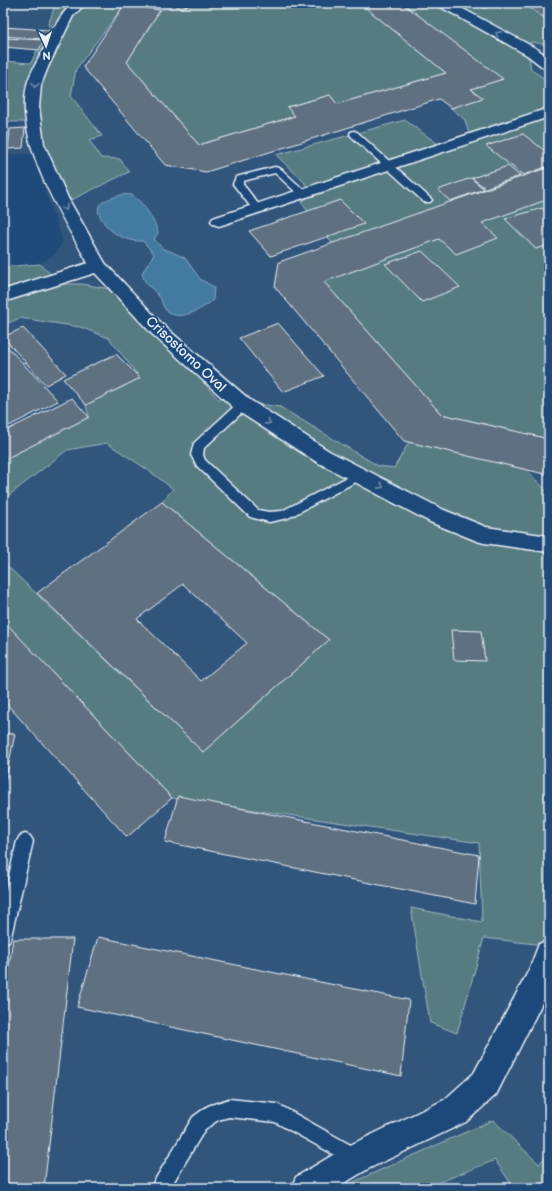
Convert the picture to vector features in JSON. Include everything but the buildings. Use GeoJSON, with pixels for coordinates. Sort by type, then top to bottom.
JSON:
{"type":"FeatureCollection","features":[{"type":"Feature","properties":{"kind":"street","name":"Crisostomo Oval"},"geometry":{"type":"LineString","coordinates":[[80,3],[68,14],[41,67],[34,86],[32,107],[37,144],[60,198],[96,263],[158,330],[243,405],[322,456],[438,516],[484,535],[549,544]]}},
{"type":"Feature","properties":{"kind":"street"},"geometry":{"type":"LineString","coordinates":[[443,3],[532,52],[549,65]]}},
{"type":"Feature","properties":{"kind":"street"},"geometry":{"type":"LineString","coordinates":[[219,222],[549,112]]}},
{"type":"Feature","properties":{"kind":"street"},"geometry":{"type":"LineString","coordinates":[[3,288],[96,263]]}},
{"type":"Feature","properties":{"kind":"street"},"geometry":{"type":"LineString","coordinates":[[3,296],[96,263]]}},
{"type":"Feature","properties":{"kind":"street"},"geometry":{"type":"LineString","coordinates":[[307,1188],[357,1158],[454,1111],[485,1084],[539,979],[549,954]]}},
{"type":"Feature","properties":{"kind":"lane"},"geometry":{"type":"LineString","coordinates":[[354,134],[427,200]]}},
{"type":"Feature","properties":{"kind":"lane"},"geometry":{"type":"LineString","coordinates":[[257,209],[238,184],[239,179],[276,170],[303,194]]}},
{"type":"Feature","properties":{"kind":"lane"},"geometry":{"type":"LineString","coordinates":[[243,405],[198,446],[197,455],[201,463],[254,514],[269,518],[284,515],[359,475]]}},
{"type":"Feature","properties":{"kind":"lane"},"geometry":{"type":"LineString","coordinates":[[3,936],[25,840]]}},
{"type":"Feature","properties":{"kind":"lane"},"geometry":{"type":"LineString","coordinates":[[159,1188],[199,1123],[214,1112],[229,1108],[277,1113],[357,1158]]}},
{"type":"Feature","properties":{"kind":"shaded area"},"geometry":{"type":"Polygon","coordinates":[[[3,3],[549,3],[549,1188],[3,1188],[3,270],[40,264],[55,254],[63,242],[32,154],[3,155],[3,127],[18,125],[47,40],[3,37],[3,3]]]}},
{"type":"Feature","properties":{"kind":"shaded area"},"geometry":{"type":"Polygon","coordinates":[[[121,195],[131,195],[135,197],[148,211],[158,233],[154,239],[163,249],[185,258],[200,279],[214,287],[213,300],[190,314],[176,315],[165,309],[159,297],[146,283],[142,273],[154,254],[143,241],[130,240],[113,232],[104,223],[99,214],[98,208],[103,202],[121,195]]]}},
{"type":"Feature","properties":{"kind":"green space"},"geometry":{"type":"Polygon","coordinates":[[[56,3],[121,3],[124,5],[76,69],[71,96],[102,136],[89,140],[101,158],[120,159],[129,172],[71,200],[30,146],[25,122],[3,122],[3,61],[31,63],[36,52],[55,27],[48,25],[56,3]]]}},
{"type":"Feature","properties":{"kind":"green space"},"geometry":{"type":"Polygon","coordinates":[[[199,3],[360,3],[446,73],[337,104],[330,95],[287,107],[295,116],[199,145],[127,62],[160,10],[199,3]]]}},
{"type":"Feature","properties":{"kind":"green space"},"geometry":{"type":"Polygon","coordinates":[[[402,3],[549,3],[549,45],[531,42],[529,57],[531,70],[549,81],[549,439],[441,414],[324,282],[332,243],[301,202],[311,195],[304,182],[276,155],[405,120],[438,144],[469,134],[465,120],[451,108],[482,98],[471,89],[502,79],[402,3]]]}},
{"type":"Feature","properties":{"kind":"green space"},"geometry":{"type":"Polygon","coordinates":[[[40,264],[61,284],[82,284],[110,289],[184,361],[218,399],[280,407],[378,466],[394,468],[409,442],[526,469],[549,494],[549,949],[544,945],[484,938],[457,1033],[430,1023],[411,908],[482,922],[479,843],[172,798],[3,620],[3,562],[203,752],[329,640],[162,502],[173,489],[148,470],[107,443],[67,450],[3,500],[3,460],[89,417],[86,405],[140,378],[109,338],[80,327],[20,318],[3,325],[3,267],[40,264]]]}},
{"type":"Feature","properties":{"kind":"green space"},"geometry":{"type":"Polygon","coordinates":[[[493,1120],[539,1164],[549,1153],[549,1188],[514,1188],[495,1160],[425,1188],[340,1188],[493,1120]]]}}]}
